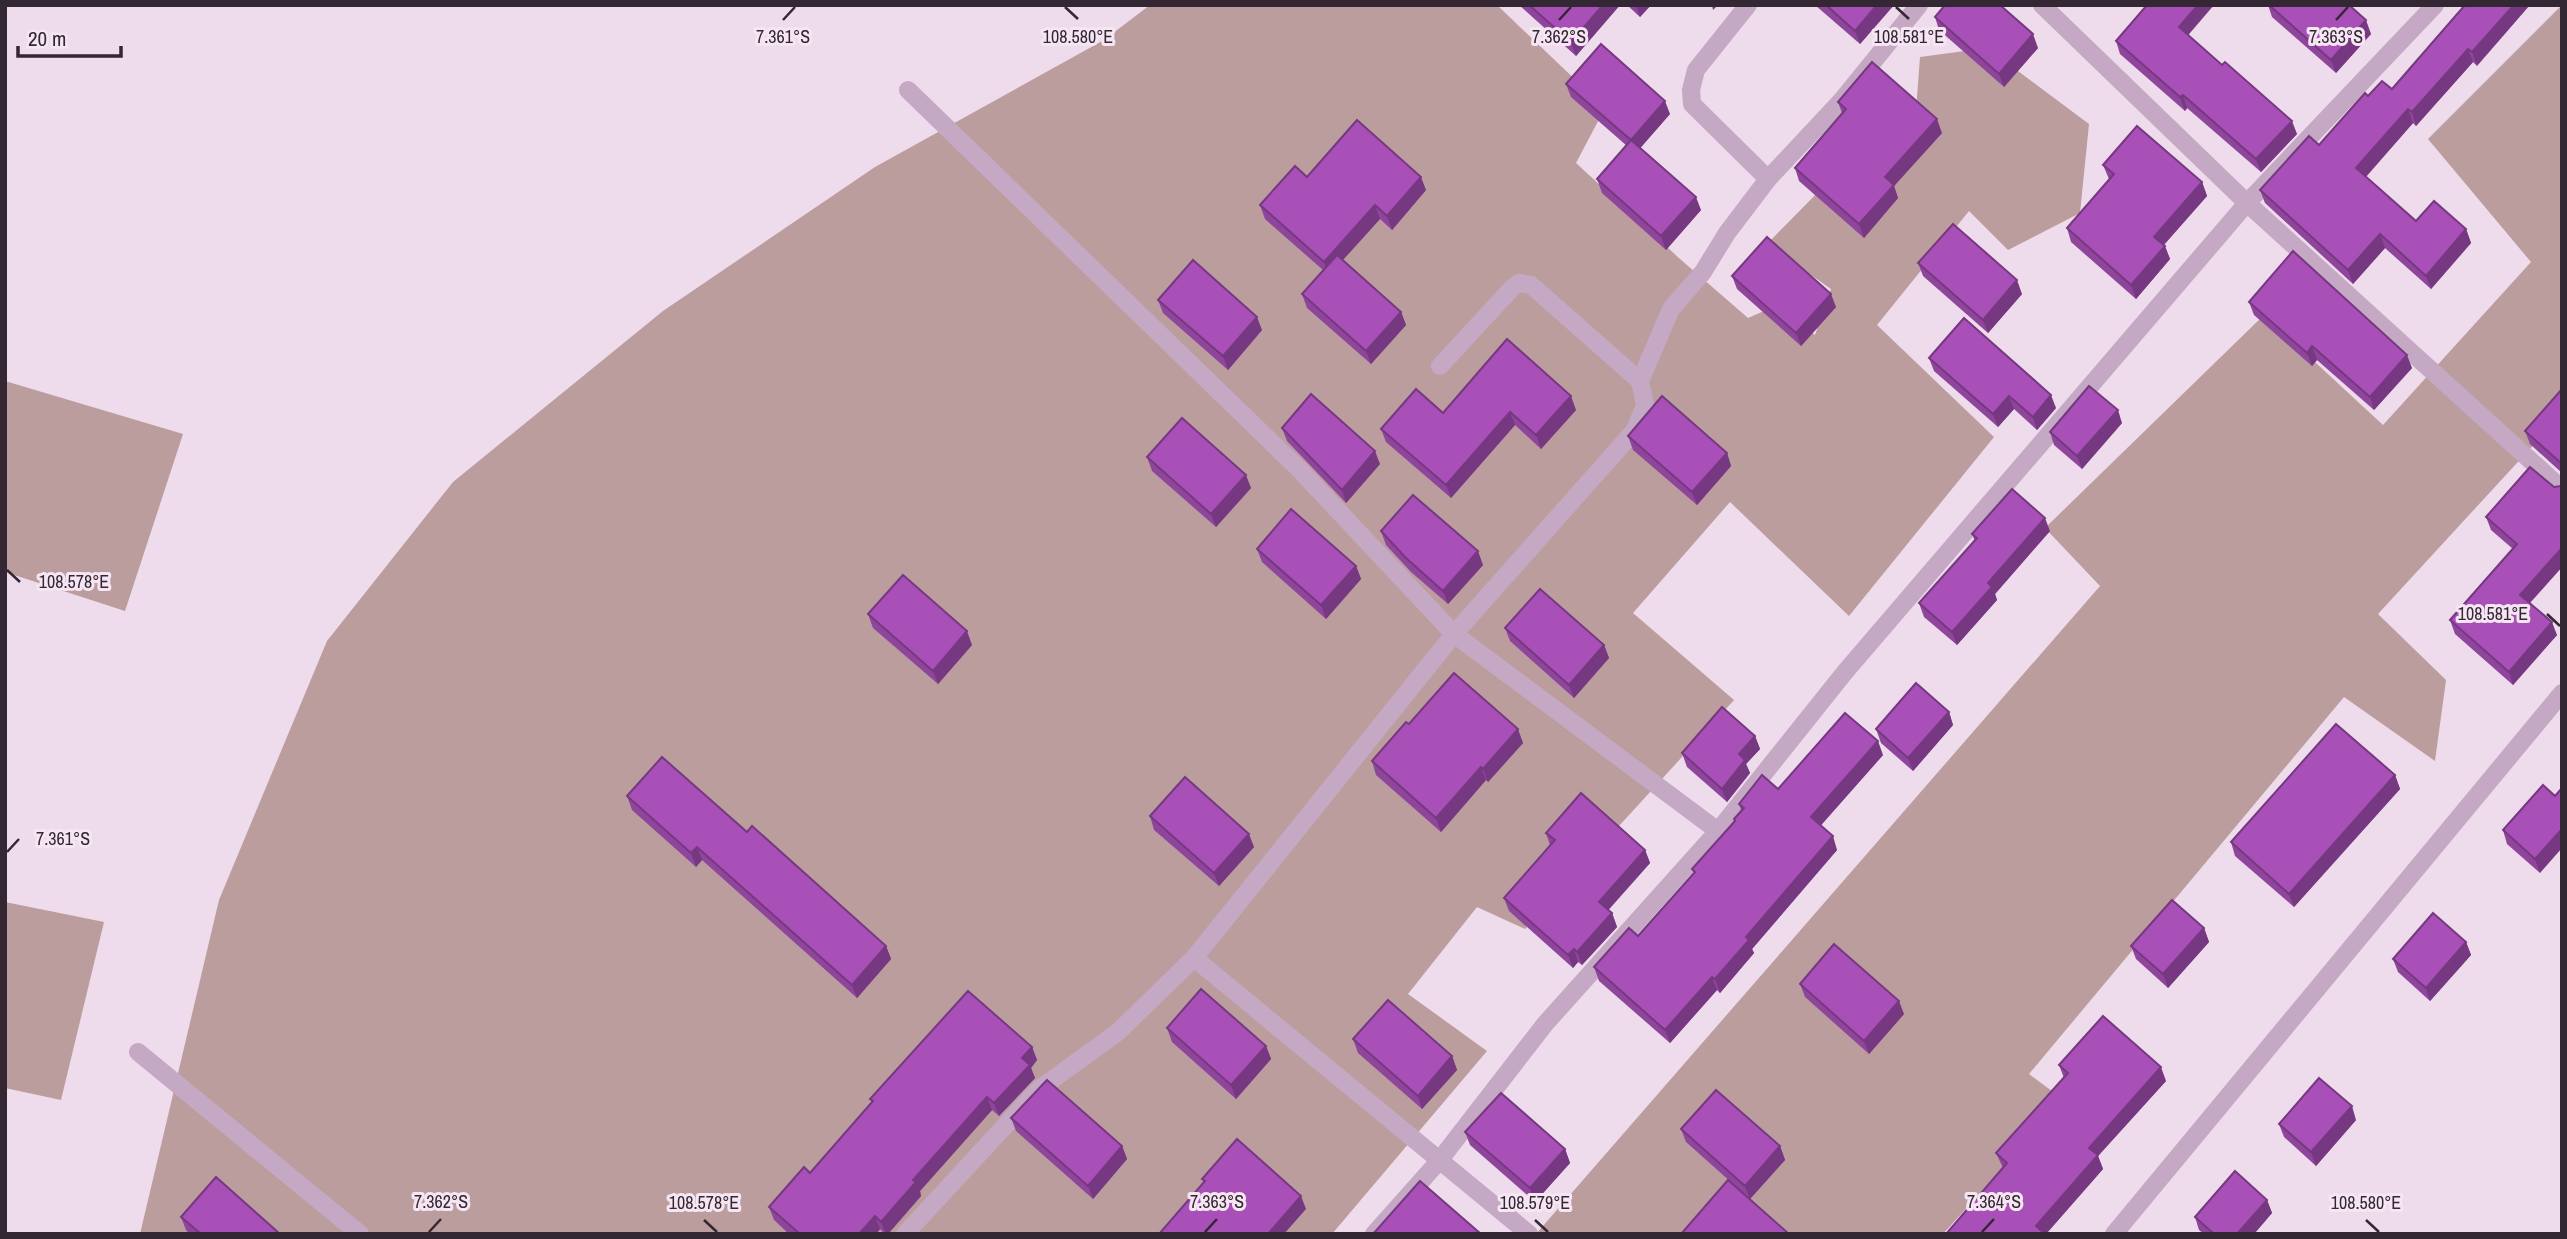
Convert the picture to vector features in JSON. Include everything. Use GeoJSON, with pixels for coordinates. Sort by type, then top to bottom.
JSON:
{"type":"FeatureCollection","features":[{"type":"Feature","properties":{"kind":"street"},"geometry":{"type":"LineString","coordinates":[[1748,5],[1696,70],[1691,90],[1692,104],[1769,179]]}},
{"type":"Feature","properties":{"kind":"street"},"geometry":{"type":"LineString","coordinates":[[905,1234],[1038,1090],[1118,1031],[1194,958],[1454,634],[1634,430],[1645,405],[1640,381],[1671,309],[1703,272],[1727,233],[1769,179],[1842,100],[1919,5]]}},
{"type":"Feature","properties":{"kind":"street"},"geometry":{"type":"LineString","coordinates":[[2042,5],[2247,203],[2562,489]]}},
{"type":"Feature","properties":{"kind":"street"},"geometry":{"type":"LineString","coordinates":[[1374,1234],[1439,1161],[1545,1024],[1718,831],[1845,673],[2247,203],[2435,5]]}},
{"type":"Feature","properties":{"kind":"street"},"geometry":{"type":"LineString","coordinates":[[908,90],[1299,469],[1454,634],[1718,831]]}},
{"type":"Feature","properties":{"kind":"street"},"geometry":{"type":"LineString","coordinates":[[1440,366],[1513,287],[1524,283],[1531,285],[1640,381]]}},
{"type":"Feature","properties":{"kind":"street"},"geometry":{"type":"LineString","coordinates":[[2114,1234],[2562,693]]}},
{"type":"Feature","properties":{"kind":"street"},"geometry":{"type":"LineString","coordinates":[[1194,958],[1529,1234]]}},
{"type":"Feature","properties":{"kind":"street"},"geometry":{"type":"LineString","coordinates":[[138,1052],[360,1234]]}},
{"type":"Feature","properties":{"kind":"shaded area"},"geometry":{"type":"Polygon","coordinates":[[[1150,5],[1497,5],[1605,108],[1576,163],[1748,318],[1780,304],[1815,335],[1831,289],[1767,244],[1829,181],[1915,124],[1920,57],[1987,48],[2089,124],[2080,213],[2008,250],[1969,211],[1877,325],[1994,437],[1849,616],[1730,502],[1633,613],[1734,700],[1525,929],[1477,907],[1408,994],[1487,1051],[1332,1234],[140,1234],[219,900],[327,641],[453,482],[663,311],[875,167],[1104,40],[1150,5]]]}},
{"type":"Feature","properties":{"kind":"shaded area"},"geometry":{"type":"Polygon","coordinates":[[[2562,5],[2562,414],[2378,614],[2446,680],[2435,761],[2344,697],[2029,1074],[2064,1100],[1943,1234],[1536,1234],[2100,586],[2045,528],[2264,315],[2383,425],[2531,262],[2428,139],[2562,5]]]}},
{"type":"Feature","properties":{"kind":"shaded area"},"geometry":{"type":"Polygon","coordinates":[[[5,381],[183,434],[125,611],[5,572],[5,381]]]}},
{"type":"Feature","properties":{"kind":"shaded area"},"geometry":{"type":"Polygon","coordinates":[[[5,902],[104,922],[61,1100],[5,1088],[5,902]]]}},
{"type":"Feature","properties":{"kind":"building"},"geometry":{"type":"Polygon","coordinates":[[[1529,5],[1603,5],[1571,42],[1529,5]]]}},
{"type":"Feature","properties":{"kind":"building"},"geometry":{"type":"Polygon","coordinates":[[[1826,5],[1877,5],[1855,31],[1826,5]]]}},
{"type":"Feature","properties":{"kind":"building"},"geometry":{"type":"Polygon","coordinates":[[[1945,5],[2000,5],[2033,34],[1999,74],[1935,17],[1945,5]]]}},
{"type":"Feature","properties":{"kind":"building"},"geometry":{"type":"Polygon","coordinates":[[[2147,5],[2198,5],[2179,27],[2222,65],[2225,62],[2292,121],[2256,159],[2116,41],[2147,5]]]}},
{"type":"Feature","properties":{"kind":"building"},"geometry":{"type":"Polygon","coordinates":[[[2269,5],[2349,5],[2366,20],[2331,60],[2269,5]]]}},
{"type":"Feature","properties":{"kind":"building"},"geometry":{"type":"Polygon","coordinates":[[[2465,5],[2514,5],[2472,52],[2468,49],[2412,112],[2408,109],[2356,168],[2416,221],[2434,201],[2466,229],[2426,276],[2380,234],[2348,270],[2260,190],[2309,136],[2319,145],[2365,93],[2368,96],[2382,81],[2392,89],[2465,5]]]}},
{"type":"Feature","properties":{"kind":"building"},"geometry":{"type":"Polygon","coordinates":[[[1601,44],[1665,101],[1631,140],[1566,84],[1601,44]]]}},
{"type":"Feature","properties":{"kind":"building"},"geometry":{"type":"Polygon","coordinates":[[[1872,62],[1937,119],[1885,177],[1894,185],[1859,224],[1795,168],[1846,109],[1838,102],[1872,62]]]}},
{"type":"Feature","properties":{"kind":"building"},"geometry":{"type":"Polygon","coordinates":[[[1357,120],[1421,177],[1387,216],[1375,205],[1324,262],[1260,205],[1295,166],[1307,177],[1357,120]]]}},
{"type":"Feature","properties":{"kind":"building"},"geometry":{"type":"Polygon","coordinates":[[[2137,126],[2202,182],[2154,237],[2165,246],[2131,285],[2067,228],[2114,174],[2103,165],[2137,126]]]}},
{"type":"Feature","properties":{"kind":"building"},"geometry":{"type":"Polygon","coordinates":[[[1631,140],[1696,197],[1661,236],[1597,179],[1631,140]]]}},
{"type":"Feature","properties":{"kind":"building"},"geometry":{"type":"Polygon","coordinates":[[[1953,224],[2017,280],[1983,320],[1918,263],[1953,224]]]}},
{"type":"Feature","properties":{"kind":"building"},"geometry":{"type":"Polygon","coordinates":[[[1767,237],[1831,294],[1796,333],[1732,276],[1767,237]]]}},
{"type":"Feature","properties":{"kind":"building"},"geometry":{"type":"Polygon","coordinates":[[[2293,251],[2407,355],[2370,397],[2312,346],[2307,353],[2249,302],[2293,251]]]}},
{"type":"Feature","properties":{"kind":"building"},"geometry":{"type":"Polygon","coordinates":[[[1337,255],[1401,312],[1366,351],[1302,294],[1337,255]]]}},
{"type":"Feature","properties":{"kind":"building"},"geometry":{"type":"Polygon","coordinates":[[[1193,260],[1257,317],[1223,356],[1158,300],[1193,260]]]}},
{"type":"Feature","properties":{"kind":"building"},"geometry":{"type":"Polygon","coordinates":[[[1964,318],[2051,395],[2033,417],[2009,396],[1993,414],[1929,358],[1964,318]]]}},
{"type":"Feature","properties":{"kind":"building"},"geometry":{"type":"Polygon","coordinates":[[[1507,339],[1571,396],[1536,435],[1510,412],[1446,485],[1381,429],[1416,389],[1443,413],[1507,339]]]}},
{"type":"Feature","properties":{"kind":"building"},"geometry":{"type":"Polygon","coordinates":[[[2089,386],[2118,410],[2077,456],[2050,432],[2089,386]]]}},
{"type":"Feature","properties":{"kind":"building"},"geometry":{"type":"Polygon","coordinates":[[[2562,389],[2562,464],[2525,431],[2562,389]]]}},
{"type":"Feature","properties":{"kind":"building"},"geometry":{"type":"Polygon","coordinates":[[[1311,394],[1375,451],[1342,490],[1282,428],[1311,394]]]}},
{"type":"Feature","properties":{"kind":"building"},"geometry":{"type":"Polygon","coordinates":[[[1662,396],[1727,453],[1692,492],[1628,436],[1662,396]]]}},
{"type":"Feature","properties":{"kind":"building"},"geometry":{"type":"Polygon","coordinates":[[[1182,418],[1246,475],[1211,514],[1147,457],[1182,418]]]}},
{"type":"Feature","properties":{"kind":"building"},"geometry":{"type":"Polygon","coordinates":[[[2530,467],[2554,487],[2562,486],[2562,548],[2520,595],[2552,622],[2509,672],[2450,620],[2517,544],[2486,517],[2530,467]]]}},
{"type":"Feature","properties":{"kind":"building"},"geometry":{"type":"Polygon","coordinates":[[[2012,489],[2045,518],[1988,583],[1992,587],[1952,632],[1919,603],[1977,538],[1972,534],[2012,489]]]}},
{"type":"Feature","properties":{"kind":"building"},"geometry":{"type":"Polygon","coordinates":[[[1413,495],[1478,551],[1443,591],[1381,531],[1413,495]]]}},
{"type":"Feature","properties":{"kind":"building"},"geometry":{"type":"Polygon","coordinates":[[[1291,509],[1356,566],[1321,605],[1257,549],[1291,509]]]}},
{"type":"Feature","properties":{"kind":"building"},"geometry":{"type":"Polygon","coordinates":[[[903,575],[967,631],[933,671],[868,614],[903,575]]]}},
{"type":"Feature","properties":{"kind":"building"},"geometry":{"type":"Polygon","coordinates":[[[1540,589],[1604,645],[1569,685],[1505,628],[1540,589]]]}},
{"type":"Feature","properties":{"kind":"building"},"geometry":{"type":"Polygon","coordinates":[[[1454,673],[1518,729],[1436,818],[1372,761],[1454,673]]]}},
{"type":"Feature","properties":{"kind":"building"},"geometry":{"type":"Polygon","coordinates":[[[1916,683],[1949,712],[1908,758],[1876,729],[1916,683]]]}},
{"type":"Feature","properties":{"kind":"building"},"geometry":{"type":"Polygon","coordinates":[[[1722,707],[1755,736],[1739,754],[1745,760],[1722,789],[1682,753],[1722,707]]]}},
{"type":"Feature","properties":{"kind":"building"},"geometry":{"type":"Polygon","coordinates":[[[1845,713],[1878,741],[1811,817],[1833,836],[1746,937],[1749,940],[1665,1030],[1594,967],[1629,928],[1638,936],[1695,872],[1692,869],[1735,821],[1744,808],[1739,804],[1762,775],[1778,789],[1845,713]]]}},
{"type":"Feature","properties":{"kind":"building"},"geometry":{"type":"Polygon","coordinates":[[[2336,724],[2395,775],[2289,894],[2231,842],[2336,724]]]}},
{"type":"Feature","properties":{"kind":"building"},"geometry":{"type":"Polygon","coordinates":[[[662,757],[747,832],[752,826],[886,946],[852,985],[697,847],[691,853],[627,796],[662,757]]]}},
{"type":"Feature","properties":{"kind":"building"},"geometry":{"type":"Polygon","coordinates":[[[1185,777],[1249,834],[1214,873],[1150,816],[1185,777]]]}},
{"type":"Feature","properties":{"kind":"building"},"geometry":{"type":"Polygon","coordinates":[[[2543,785],[2555,796],[2562,788],[2562,829],[2535,859],[2503,830],[2543,785]]]}},
{"type":"Feature","properties":{"kind":"building"},"geometry":{"type":"Polygon","coordinates":[[[1581,793],[1645,850],[1599,902],[1612,913],[1577,952],[1574,949],[1568,955],[1504,898],[1555,840],[1546,833],[1581,793]]]}},
{"type":"Feature","properties":{"kind":"building"},"geometry":{"type":"Polygon","coordinates":[[[2172,900],[2204,928],[2163,974],[2131,946],[2172,900]]]}},
{"type":"Feature","properties":{"kind":"building"},"geometry":{"type":"Polygon","coordinates":[[[2433,913],[2466,942],[2426,988],[2393,959],[2433,913]]]}},
{"type":"Feature","properties":{"kind":"building"},"geometry":{"type":"Polygon","coordinates":[[[1834,944],[1899,1001],[1864,1041],[1800,984],[1834,944]]]}},
{"type":"Feature","properties":{"kind":"building"},"geometry":{"type":"Polygon","coordinates":[[[1201,989],[1266,1046],[1231,1085],[1167,1028],[1201,989]]]}},
{"type":"Feature","properties":{"kind":"building"},"geometry":{"type":"Polygon","coordinates":[[[968,991],[1032,1047],[1022,1058],[1030,1065],[994,1103],[987,1097],[913,1180],[916,1182],[881,1222],[875,1216],[859,1234],[800,1234],[769,1207],[804,1167],[810,1173],[873,1101],[870,1099],[968,991]]]}},
{"type":"Feature","properties":{"kind":"building"},"geometry":{"type":"Polygon","coordinates":[[[1388,1000],[1452,1056],[1418,1096],[1353,1039],[1388,1000]]]}},
{"type":"Feature","properties":{"kind":"building"},"geometry":{"type":"Polygon","coordinates":[[[2103,1016],[2161,1067],[2089,1148],[2098,1155],[2036,1226],[2045,1234],[1946,1234],[2007,1163],[1996,1153],[2068,1073],[2059,1065],[2103,1016]]]}},
{"type":"Feature","properties":{"kind":"building"},"geometry":{"type":"Polygon","coordinates":[[[2319,1078],[2352,1106],[2311,1152],[2279,1124],[2319,1078]]]}},
{"type":"Feature","properties":{"kind":"building"},"geometry":{"type":"Polygon","coordinates":[[[1047,1080],[1122,1146],[1088,1186],[1011,1118],[1047,1080]]]}},
{"type":"Feature","properties":{"kind":"building"},"geometry":{"type":"Polygon","coordinates":[[[1716,1090],[1780,1146],[1745,1186],[1681,1129],[1716,1090]]]}},
{"type":"Feature","properties":{"kind":"building"},"geometry":{"type":"Polygon","coordinates":[[[1501,1093],[1565,1149],[1530,1188],[1465,1132],[1501,1093]]]}},
{"type":"Feature","properties":{"kind":"building"},"geometry":{"type":"Polygon","coordinates":[[[1237,1139],[1301,1196],[1268,1234],[1159,1234],[1205,1181],[1202,1179],[1237,1139]]]}},
{"type":"Feature","properties":{"kind":"building"},"geometry":{"type":"Polygon","coordinates":[[[2235,1171],[2267,1200],[2237,1234],[2214,1234],[2195,1217],[2235,1171]]]}},
{"type":"Feature","properties":{"kind":"building"},"geometry":{"type":"Polygon","coordinates":[[[216,1177],[280,1234],[201,1234],[181,1217],[216,1177]]]}},
{"type":"Feature","properties":{"kind":"building"},"geometry":{"type":"Polygon","coordinates":[[[1728,1180],[1789,1234],[1681,1234],[1728,1180]]]}},
{"type":"Feature","properties":{"kind":"building"},"geometry":{"type":"Polygon","coordinates":[[[1420,1181],[1481,1234],[1373,1234],[1420,1181]]]}}]}
